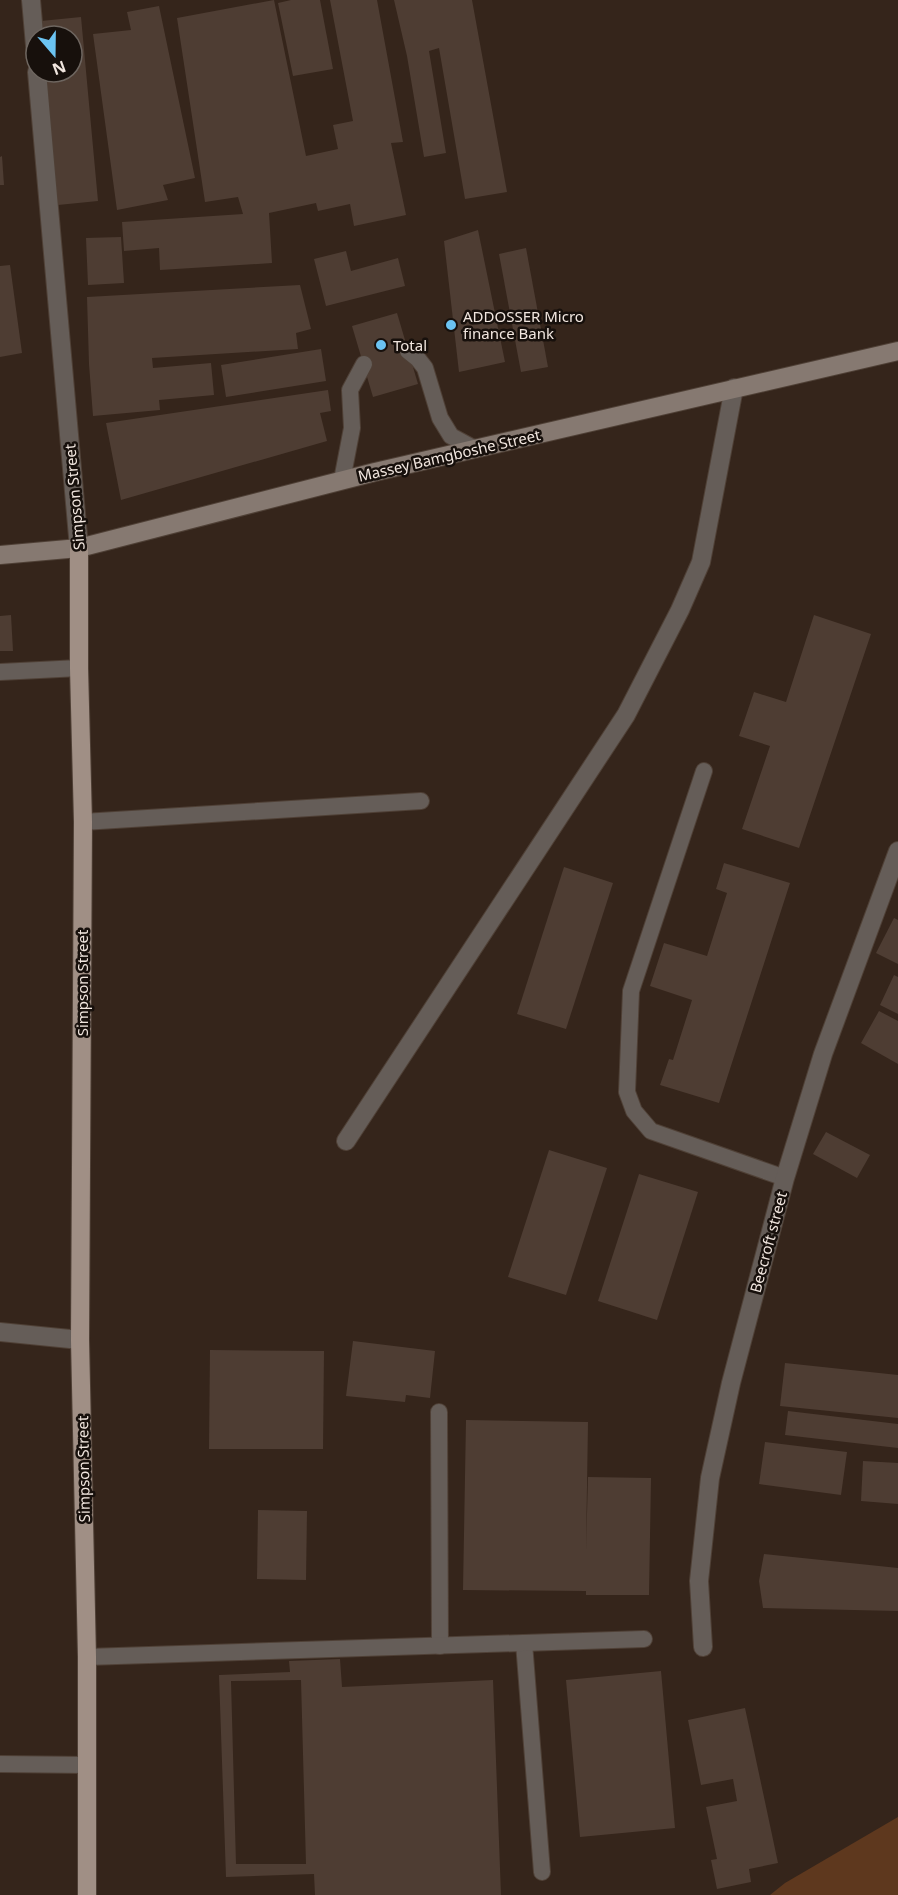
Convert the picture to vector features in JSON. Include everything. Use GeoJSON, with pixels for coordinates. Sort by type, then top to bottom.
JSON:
{"type":"FeatureCollection","features":[{"type":"Feature","properties":{"kind":"main road","name":"Massey Bamgboshe Street"},"geometry":{"type":"LineString","coordinates":[[0,555],[79,548],[342,480],[898,351]]}},
{"type":"Feature","properties":{"kind":"main road","name":"Simpson Street"},"geometry":{"type":"LineString","coordinates":[[79,548],[83,822],[80,1340],[87,1657],[87,1895]]}},
{"type":"Feature","properties":{"kind":"street"},"geometry":{"type":"LineString","coordinates":[[31,0],[33,24]]}},
{"type":"Feature","properties":{"kind":"street","name":"Simpson Street"},"geometry":{"type":"LineString","coordinates":[[38,84],[79,548]]}},
{"type":"Feature","properties":{"kind":"street"},"geometry":{"type":"LineString","coordinates":[[346,1141],[626,715],[680,610],[701,562],[734,388]]}},
{"type":"Feature","properties":{"kind":"street","name":"Beecroft street"},"geometry":{"type":"LineString","coordinates":[[703,1647],[699,1581],[710,1478],[731,1383],[785,1178],[823,1054],[898,851]]}},
{"type":"Feature","properties":{"kind":"street"},"geometry":{"type":"LineString","coordinates":[[0,1332],[80,1340]]}},
{"type":"Feature","properties":{"kind":"lane"},"geometry":{"type":"LineString","coordinates":[[408,351],[425,368],[440,418],[452,436],[475,449]]}},
{"type":"Feature","properties":{"kind":"lane"},"geometry":{"type":"LineString","coordinates":[[342,480],[352,428],[350,390],[363,364]]}},
{"type":"Feature","properties":{"kind":"lane"},"geometry":{"type":"LineString","coordinates":[[0,672],[79,668]]}},
{"type":"Feature","properties":{"kind":"lane"},"geometry":{"type":"LineString","coordinates":[[704,771],[631,991],[627,1092],[634,1111],[651,1131],[785,1178]]}},
{"type":"Feature","properties":{"kind":"lane"},"geometry":{"type":"LineString","coordinates":[[83,822],[421,801]]}},
{"type":"Feature","properties":{"kind":"lane"},"geometry":{"type":"LineString","coordinates":[[439,1412],[440,1646]]}},
{"type":"Feature","properties":{"kind":"lane"},"geometry":{"type":"LineString","coordinates":[[87,1657],[644,1639]]}},
{"type":"Feature","properties":{"kind":"lane"},"geometry":{"type":"LineString","coordinates":[[524,1643],[542,1872]]}},
{"type":"Feature","properties":{"kind":"lane"},"geometry":{"type":"LineString","coordinates":[[0,1764],[87,1765]]}},
{"type":"Feature","properties":{"kind":"shaded area"},"geometry":{"type":"Polygon","coordinates":[[[898,1817],[898,1895],[770,1895],[785,1883],[898,1817]]]}},
{"type":"Feature","properties":{"kind":"building"},"geometry":{"type":"Polygon","coordinates":[[[274,0],[306,156],[338,149],[333,125],[353,121],[330,0],[377,0],[403,142],[391,143],[406,215],[354,226],[350,204],[318,211],[316,203],[269,213],[272,263],[160,270],[159,248],[124,251],[122,222],[243,214],[238,197],[205,202],[177,18],[274,0]]]}},
{"type":"Feature","properties":{"kind":"building"},"geometry":{"type":"Polygon","coordinates":[[[291,0],[320,0],[333,69],[293,76],[278,3],[291,0]]]}},
{"type":"Feature","properties":{"kind":"building"},"geometry":{"type":"Polygon","coordinates":[[[394,0],[472,0],[507,192],[465,199],[439,48],[429,51],[446,153],[424,157],[407,56],[394,0]]]}},
{"type":"Feature","properties":{"kind":"building"},"geometry":{"type":"Polygon","coordinates":[[[159,6],[195,178],[163,185],[168,200],[117,210],[93,34],[131,30],[127,12],[159,6]]]}},
{"type":"Feature","properties":{"kind":"building"},"geometry":{"type":"Polygon","coordinates":[[[81,17],[82,24],[41,24],[41,21],[81,17]]]}},
{"type":"Feature","properties":{"kind":"building"},"geometry":{"type":"Polygon","coordinates":[[[84,49],[98,201],[58,205],[47,84],[84,84],[84,49]]]}},
{"type":"Feature","properties":{"kind":"building"},"geometry":{"type":"Polygon","coordinates":[[[2,156],[4,185],[0,185],[0,157],[2,156]]]}},
{"type":"Feature","properties":{"kind":"building"},"geometry":{"type":"Polygon","coordinates":[[[478,230],[505,362],[459,372],[444,241],[478,230]]]}},
{"type":"Feature","properties":{"kind":"building"},"geometry":{"type":"Polygon","coordinates":[[[121,237],[124,283],[88,285],[86,238],[121,237]]]}},
{"type":"Feature","properties":{"kind":"building"},"geometry":{"type":"Polygon","coordinates":[[[526,248],[548,367],[521,372],[499,254],[526,248]]]}},
{"type":"Feature","properties":{"kind":"building"},"geometry":{"type":"Polygon","coordinates":[[[346,251],[351,271],[398,258],[405,286],[326,306],[314,259],[346,251]]]}},
{"type":"Feature","properties":{"kind":"building"},"geometry":{"type":"Polygon","coordinates":[[[10,265],[22,353],[0,357],[0,266],[10,265]]]}},
{"type":"Feature","properties":{"kind":"building"},"geometry":{"type":"Polygon","coordinates":[[[300,285],[311,329],[296,333],[298,349],[152,358],[153,368],[211,363],[214,395],[159,400],[160,410],[93,416],[87,297],[300,285]]]}},
{"type":"Feature","properties":{"kind":"building"},"geometry":{"type":"Polygon","coordinates":[[[397,313],[418,384],[373,397],[352,326],[397,313]]]}},
{"type":"Feature","properties":{"kind":"building"},"geometry":{"type":"Polygon","coordinates":[[[321,349],[326,381],[226,397],[221,365],[321,349]]]}},
{"type":"Feature","properties":{"kind":"building"},"geometry":{"type":"Polygon","coordinates":[[[328,390],[331,411],[320,413],[327,441],[121,500],[106,423],[328,390]]]}},
{"type":"Feature","properties":{"kind":"building"},"geometry":{"type":"Polygon","coordinates":[[[11,615],[13,651],[0,651],[0,616],[11,615]]]}},
{"type":"Feature","properties":{"kind":"building"},"geometry":{"type":"Polygon","coordinates":[[[814,615],[871,634],[799,848],[742,829],[770,746],[739,736],[754,692],[786,702],[814,615]]]}},
{"type":"Feature","properties":{"kind":"building"},"geometry":{"type":"Polygon","coordinates":[[[724,863],[790,883],[719,1103],[660,1085],[669,1059],[673,1060],[692,1000],[650,986],[664,943],[707,956],[727,893],[716,889],[724,863]]]}},
{"type":"Feature","properties":{"kind":"building"},"geometry":{"type":"Polygon","coordinates":[[[564,867],[613,883],[566,1029],[517,1014],[564,867]]]}},
{"type":"Feature","properties":{"kind":"building"},"geometry":{"type":"Polygon","coordinates":[[[894,918],[898,920],[898,964],[876,953],[894,918]]]}},
{"type":"Feature","properties":{"kind":"building"},"geometry":{"type":"Polygon","coordinates":[[[894,975],[898,977],[898,1014],[880,1005],[894,975]]]}},
{"type":"Feature","properties":{"kind":"building"},"geometry":{"type":"Polygon","coordinates":[[[879,1011],[898,1021],[898,1064],[861,1043],[879,1011]]]}},
{"type":"Feature","properties":{"kind":"building"},"geometry":{"type":"Polygon","coordinates":[[[826,1132],[870,1155],[857,1178],[813,1154],[826,1132]]]}},
{"type":"Feature","properties":{"kind":"building"},"geometry":{"type":"Polygon","coordinates":[[[549,1150],[607,1168],[566,1295],[508,1277],[549,1150]]]}},
{"type":"Feature","properties":{"kind":"building"},"geometry":{"type":"Polygon","coordinates":[[[639,1174],[698,1192],[657,1320],[598,1301],[639,1174]]]}},
{"type":"Feature","properties":{"kind":"building"},"geometry":{"type":"Polygon","coordinates":[[[353,1341],[435,1351],[430,1398],[406,1395],[405,1402],[346,1396],[353,1341]]]}},
{"type":"Feature","properties":{"kind":"building"},"geometry":{"type":"Polygon","coordinates":[[[210,1350],[324,1351],[323,1449],[209,1449],[210,1350]]]}},
{"type":"Feature","properties":{"kind":"building"},"geometry":{"type":"Polygon","coordinates":[[[785,1363],[898,1375],[898,1418],[780,1406],[785,1363]]]}},
{"type":"Feature","properties":{"kind":"building"},"geometry":{"type":"Polygon","coordinates":[[[788,1411],[898,1424],[898,1448],[785,1435],[788,1411]]]}},
{"type":"Feature","properties":{"kind":"building"},"geometry":{"type":"Polygon","coordinates":[[[466,1420],[588,1422],[586,1551],[588,1477],[651,1478],[649,1595],[586,1595],[586,1591],[463,1590],[466,1420]]]}},
{"type":"Feature","properties":{"kind":"building"},"geometry":{"type":"Polygon","coordinates":[[[765,1442],[847,1452],[841,1495],[759,1484],[765,1442]]]}},
{"type":"Feature","properties":{"kind":"building"},"geometry":{"type":"Polygon","coordinates":[[[863,1461],[898,1463],[898,1504],[861,1501],[863,1461]]]}},
{"type":"Feature","properties":{"kind":"building"},"geometry":{"type":"Polygon","coordinates":[[[258,1510],[307,1511],[306,1580],[257,1579],[258,1510]]]}},
{"type":"Feature","properties":{"kind":"building"},"geometry":{"type":"Polygon","coordinates":[[[764,1554],[898,1568],[898,1611],[763,1608],[759,1581],[764,1554]]]}},
{"type":"Feature","properties":{"kind":"building"},"geometry":{"type":"Polygon","coordinates":[[[340,1659],[342,1687],[493,1680],[501,1895],[315,1895],[314,1874],[226,1877],[219,1675],[290,1672],[289,1661],[340,1659]],[[301,1680],[231,1681],[236,1864],[306,1864],[301,1680]]]}},
{"type":"Feature","properties":{"kind":"building"},"geometry":{"type":"Polygon","coordinates":[[[661,1671],[675,1828],[580,1837],[566,1680],[661,1671]]]}},
{"type":"Feature","properties":{"kind":"building"},"geometry":{"type":"Polygon","coordinates":[[[745,1708],[778,1863],[749,1869],[751,1882],[717,1889],[711,1860],[717,1859],[706,1807],[737,1801],[733,1779],[701,1785],[688,1720],[745,1708]]]}},
{"type":"Feature","properties":{"kind":"place","name":"ADDOSSER Micro finance Bank"},"geometry":{"type":"Point","coordinates":[451,325]}},
{"type":"Feature","properties":{"kind":"place","name":"Total"},"geometry":{"type":"Point","coordinates":[381,345]}}]}
